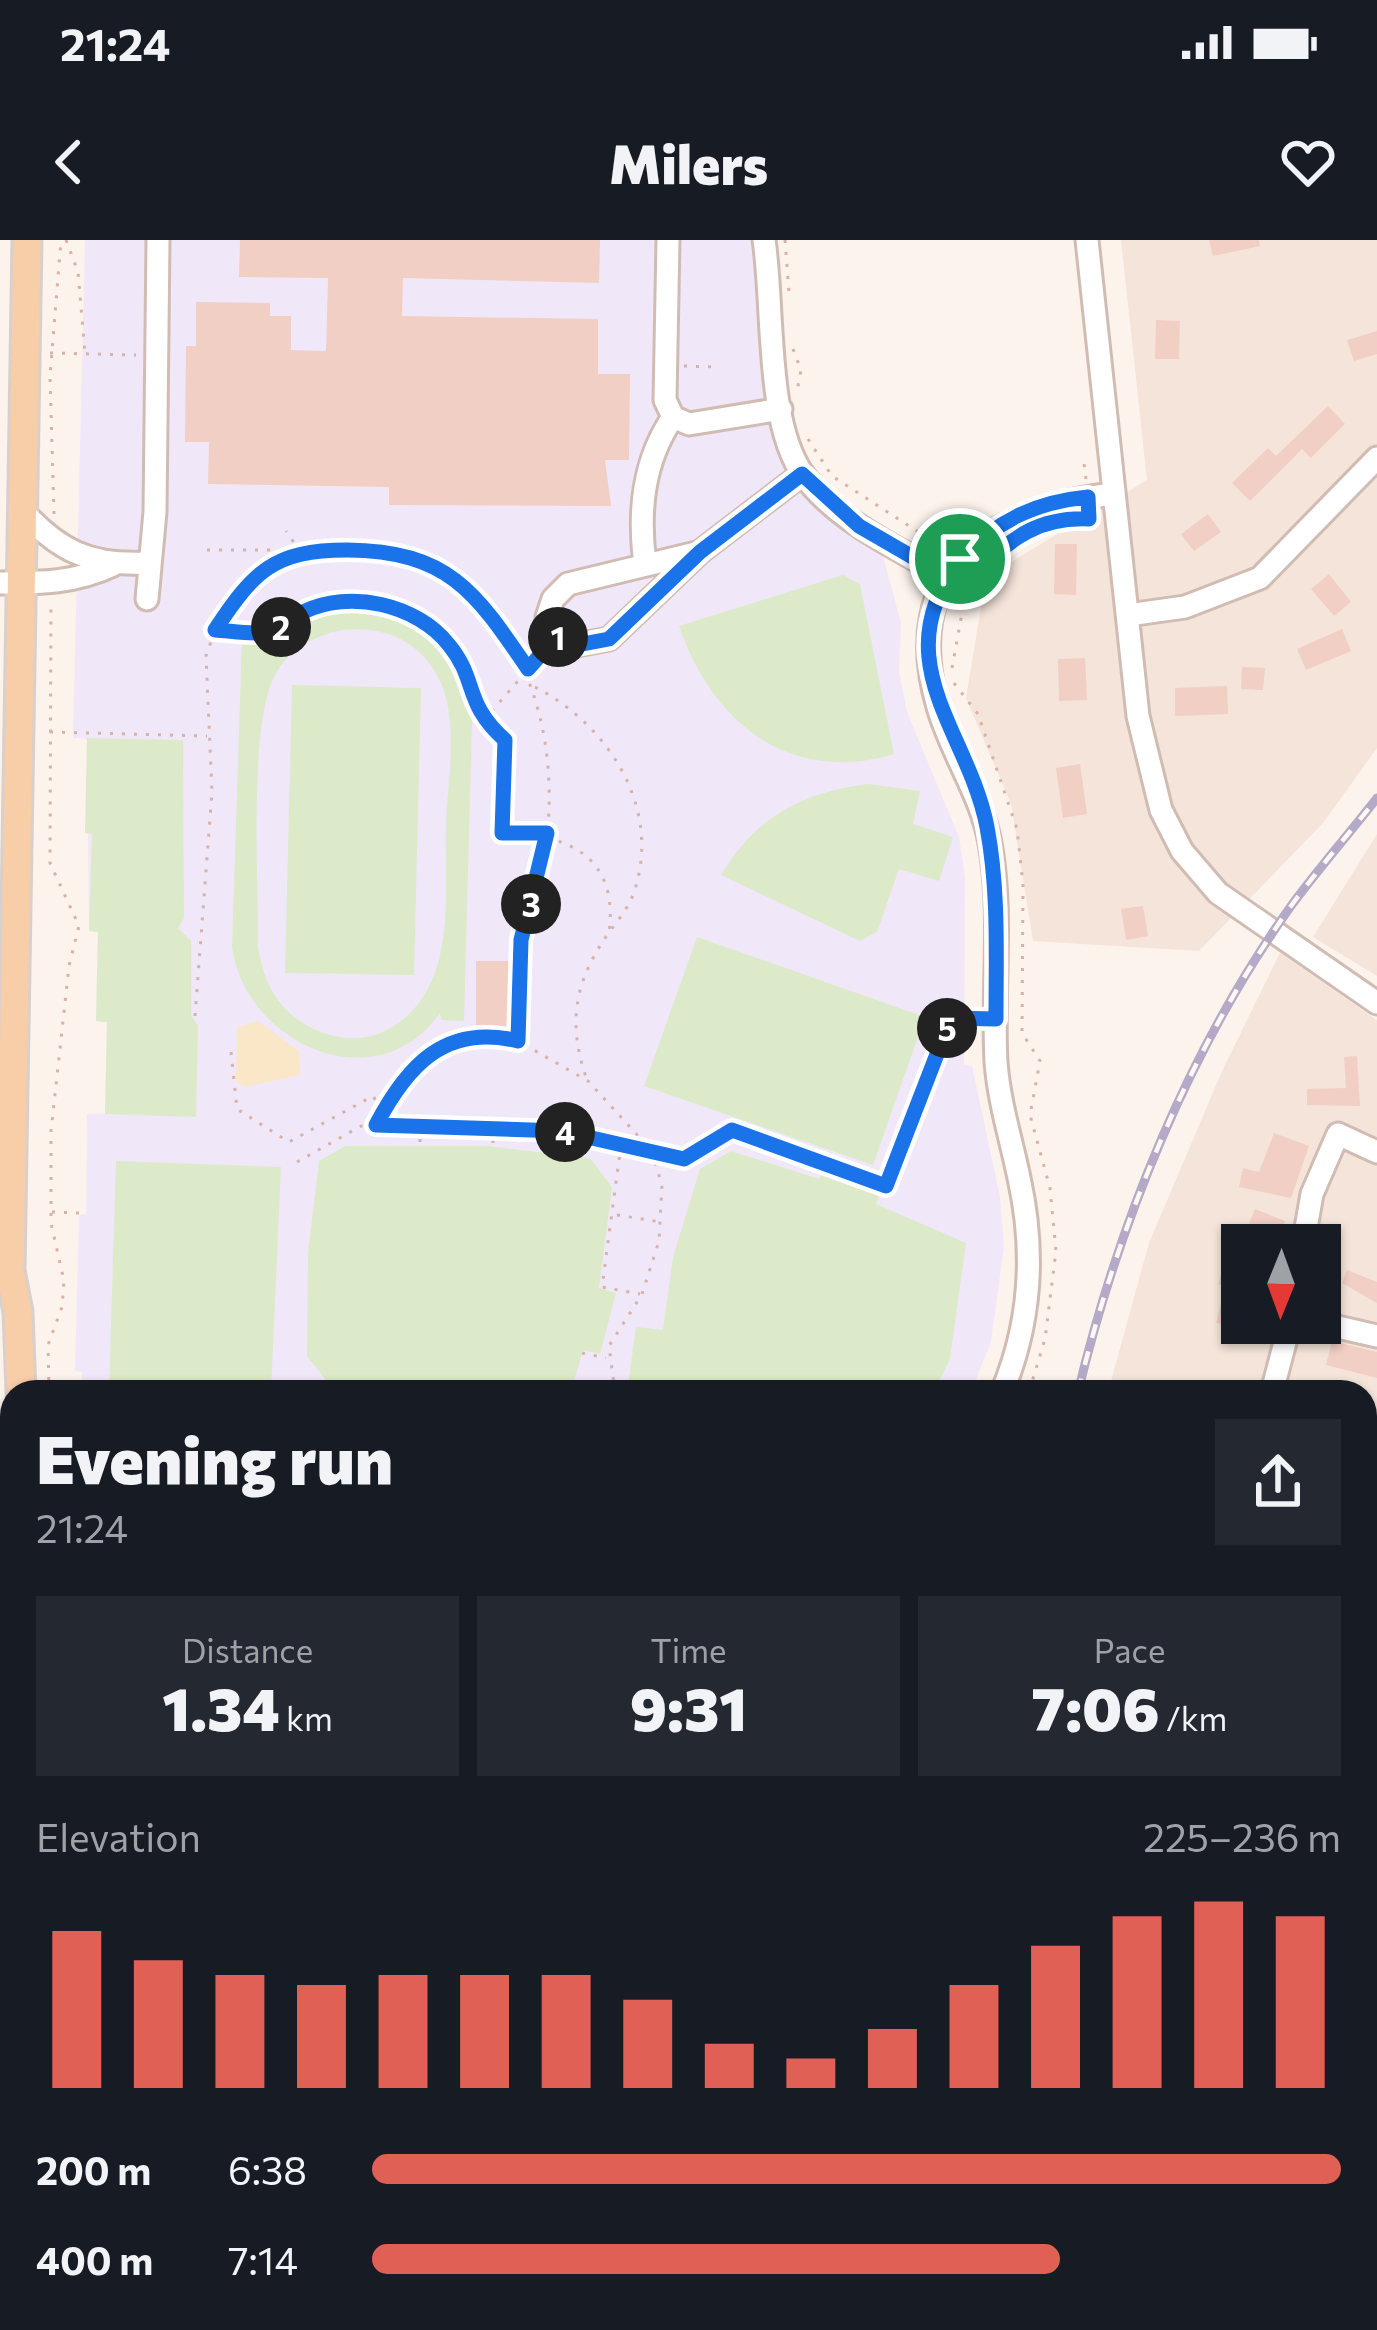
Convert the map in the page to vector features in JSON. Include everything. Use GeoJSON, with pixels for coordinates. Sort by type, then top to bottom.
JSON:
{"type":"FeatureCollection","features":[{"type":"Feature","properties":{"kind":"main road"},"geometry":{"type":"LineString","coordinates":[[21,1380],[18,1312],[10,1271],[9,583],[20,508],[27,240]]}},
{"type":"Feature","properties":{"kind":"main road"},"geometry":{"type":"LineString","coordinates":[[0,1313],[10,1271]]}},
{"type":"Feature","properties":{"kind":"street"},"geometry":{"type":"LineString","coordinates":[[147,598],[155,512],[158,240]]}},
{"type":"Feature","properties":{"kind":"street"},"geometry":{"type":"LineString","coordinates":[[157,269],[174,240]]}},
{"type":"Feature","properties":{"kind":"street"},"geometry":{"type":"LineString","coordinates":[[668,240],[664,400],[673,417],[688,424],[788,405]]}},
{"type":"Feature","properties":{"kind":"street"},"geometry":{"type":"LineString","coordinates":[[764,240],[802,474],[859,526],[954,568]]}},
{"type":"Feature","properties":{"kind":"street"},"geometry":{"type":"LineString","coordinates":[[1087,240],[1147,764],[1160,810],[1182,851],[1236,908],[1377,1003]]}},
{"type":"Feature","properties":{"kind":"street"},"geometry":{"type":"LineString","coordinates":[[645,564],[640,530],[651,450],[673,417]]}},
{"type":"Feature","properties":{"kind":"street"},"geometry":{"type":"LineString","coordinates":[[1128,615],[1185,607],[1260,578],[1377,458]]}},
{"type":"Feature","properties":{"kind":"street"},"geometry":{"type":"LineString","coordinates":[[700,552],[568,584],[553,598],[547,617],[557,636],[572,646],[609,639],[700,552],[802,474]]}},
{"type":"Feature","properties":{"kind":"street"},"geometry":{"type":"LineString","coordinates":[[1006,1380],[1024,1321],[1029,1264],[1024,1208],[998,1086],[996,892],[978,795],[939,710],[932,677],[932,625],[954,568],[1012,516],[1059,500],[1113,494]]}},
{"type":"Feature","properties":{"kind":"street"},"geometry":{"type":"LineString","coordinates":[[20,508],[53,544],[74,556],[113,565],[147,563]]}},
{"type":"Feature","properties":{"kind":"street"},"geometry":{"type":"LineString","coordinates":[[9,583],[52,584],[87,578],[113,565]]}},
{"type":"Feature","properties":{"kind":"street"},"geometry":{"type":"LineString","coordinates":[[1307,1224],[1312,1194],[1338,1134],[1377,1151]]}},
{"type":"Feature","properties":{"kind":"street"},"geometry":{"type":"LineString","coordinates":[[1341,1328],[1377,1336]]}},
{"type":"Feature","properties":{"kind":"street"},"geometry":{"type":"LineString","coordinates":[[1275,1380],[1285,1344]]}},
{"type":"Feature","properties":{"kind":"path"},"geometry":{"type":"LineString","coordinates":[[64,240],[78,272],[85,353]]}},
{"type":"Feature","properties":{"kind":"path"},"geometry":{"type":"LineString","coordinates":[[53,544],[50,376],[64,240]]}},
{"type":"Feature","properties":{"kind":"path"},"geometry":{"type":"LineString","coordinates":[[785,240],[788,307]]}},
{"type":"Feature","properties":{"kind":"path"},"geometry":{"type":"LineString","coordinates":[[788,405],[801,370],[791,345]]}},
{"type":"Feature","properties":{"kind":"path"},"geometry":{"type":"LineString","coordinates":[[70,353],[156,355]]}},
{"type":"Feature","properties":{"kind":"path"},"geometry":{"type":"LineString","coordinates":[[664,366],[716,367]]}},
{"type":"Feature","properties":{"kind":"path"},"geometry":{"type":"LineString","coordinates":[[800,426],[832,476],[954,568]]}},
{"type":"Feature","properties":{"kind":"path"},"geometry":{"type":"LineString","coordinates":[[1088,497],[1084,464],[1110,461]]}},
{"type":"Feature","properties":{"kind":"path"},"geometry":{"type":"LineString","coordinates":[[286,531],[298,550]]}},
{"type":"Feature","properties":{"kind":"path"},"geometry":{"type":"LineString","coordinates":[[207,550],[394,550],[432,565],[494,617],[528,669],[549,768],[547,833],[521,940],[518,1041]]}},
{"type":"Feature","properties":{"kind":"path"},"geometry":{"type":"LineString","coordinates":[[195,1016],[209,883],[205,675],[215,630],[258,575],[298,550]]}},
{"type":"Feature","properties":{"kind":"path"},"geometry":{"type":"LineString","coordinates":[[992,557],[964,602],[952,673],[978,714],[1017,829],[1022,859],[1022,1033],[1040,1061],[1030,1115],[1050,1188],[1056,1251],[1045,1339],[1033,1380]]}},
{"type":"Feature","properties":{"kind":"path"},"geometry":{"type":"LineString","coordinates":[[49,1380],[48,1345],[62,1307],[64,1281],[52,1212],[51,1131],[69,966],[80,926],[50,862],[52,584]]}},
{"type":"Feature","properties":{"kind":"path"},"geometry":{"type":"LineString","coordinates":[[215,630],[275,632],[303,612],[336,602],[370,602],[402,611],[449,644],[483,721],[505,740],[502,833],[547,833],[579,850],[602,873],[611,894],[609,932]]}},
{"type":"Feature","properties":{"kind":"path"},"geometry":{"type":"LineString","coordinates":[[483,721],[557,636]]}},
{"type":"Feature","properties":{"kind":"path"},"geometry":{"type":"LineString","coordinates":[[533,686],[562,701],[599,732],[615,754],[634,803],[640,840],[635,890],[580,982],[574,1010],[576,1046],[588,1082]]}},
{"type":"Feature","properties":{"kind":"path"},"geometry":{"type":"LineString","coordinates":[[50,732],[208,736]]}},
{"type":"Feature","properties":{"kind":"path"},"geometry":{"type":"LineString","coordinates":[[297,1162],[361,1126],[561,1131],[684,1159],[732,1130],[886,1186],[951,1018],[996,1019]]}},
{"type":"Feature","properties":{"kind":"path"},"geometry":{"type":"LineString","coordinates":[[376,1125],[403,1078],[434,1048],[470,1037],[518,1041],[588,1082],[650,1150],[662,1186],[662,1222],[643,1294],[613,1336],[608,1358],[612,1380]]}},
{"type":"Feature","properties":{"kind":"path"},"geometry":{"type":"LineString","coordinates":[[231,1052],[237,1109],[289,1142],[373,1096],[383,1112]]}},
{"type":"Feature","properties":{"kind":"path"},"geometry":{"type":"LineString","coordinates":[[419,1126],[420,1146]]}},
{"type":"Feature","properties":{"kind":"path"},"geometry":{"type":"LineString","coordinates":[[493,1126],[494,1147]]}},
{"type":"Feature","properties":{"kind":"path"},"geometry":{"type":"LineString","coordinates":[[621,1143],[602,1288],[643,1294]]}},
{"type":"Feature","properties":{"kind":"path"},"geometry":{"type":"LineString","coordinates":[[52,1212],[79,1213]]}},
{"type":"Feature","properties":{"kind":"path"},"geometry":{"type":"LineString","coordinates":[[615,1214],[662,1222]]}},
{"type":"Feature","properties":{"kind":"path"},"geometry":{"type":"LineString","coordinates":[[582,1353],[608,1358]]}},
{"type":"Feature","properties":{"kind":"shaded area"},"geometry":{"type":"Polygon","coordinates":[[[85,240],[753,240],[776,434],[880,545],[901,623],[899,671],[907,712],[959,837],[965,877],[964,1065],[972,1066],[1000,1197],[1004,1246],[991,1342],[976,1380],[82,1380],[82,1372],[75,1371],[79,1215],[86,1214],[87,1114],[105,1113],[107,1022],[96,1021],[98,932],[89,931],[87,739],[73,738],[85,240]]]}},
{"type":"Feature","properties":{"kind":"shaded area"},"geometry":{"type":"Polygon","coordinates":[[[1121,240],[1377,240],[1377,748],[1323,823],[1199,951],[1033,941],[1011,804],[966,698],[986,577],[1147,480],[1121,240]]]}},
{"type":"Feature","properties":{"kind":"shaded area"},"geometry":{"type":"Polygon","coordinates":[[[1377,834],[1377,976],[1313,937],[1377,834]]]}},
{"type":"Feature","properties":{"kind":"shaded area"},"geometry":{"type":"Polygon","coordinates":[[[1280,953],[1377,1020],[1377,1380],[1111,1380],[1149,1243],[1223,1069],[1280,953]]]}},
{"type":"Feature","properties":{"kind":"green space"},"geometry":{"type":"Polygon","coordinates":[[[843,575],[860,584],[894,754],[856,762],[821,761],[789,753],[760,738],[712,691],[679,626],[843,575]]]}},
{"type":"Feature","properties":{"kind":"green space"},"geometry":{"type":"Polygon","coordinates":[[[355,605],[387,610],[427,631],[451,657],[466,685],[472,720],[464,1021],[441,1020],[440,1013],[413,1040],[382,1055],[349,1057],[317,1050],[287,1034],[261,1011],[242,981],[232,947],[242,638],[268,638],[269,645],[314,611],[355,605]],[[356,629],[303,645],[275,675],[261,730],[257,806],[258,946],[268,983],[298,1020],[350,1038],[389,1029],[411,1012],[437,966],[446,911],[451,749],[444,690],[428,661],[396,637],[356,629]]]}},
{"type":"Feature","properties":{"kind":"green space"},"geometry":{"type":"Polygon","coordinates":[[[292,685],[421,688],[414,975],[285,973],[292,685]]]}},
{"type":"Feature","properties":{"kind":"green space"},"geometry":{"type":"Polygon","coordinates":[[[87,738],[183,740],[184,918],[178,928],[191,941],[191,1015],[198,1026],[196,1117],[105,1114],[107,1022],[96,1021],[98,932],[89,931],[92,834],[85,833],[87,738]]]}},
{"type":"Feature","properties":{"kind":"green space"},"geometry":{"type":"Polygon","coordinates":[[[869,784],[920,791],[913,824],[953,837],[939,881],[899,869],[877,932],[860,941],[721,875],[749,837],[783,811],[823,793],[869,784]]]}},
{"type":"Feature","properties":{"kind":"green space"},"geometry":{"type":"Polygon","coordinates":[[[697,937],[925,1017],[873,1165],[644,1086],[697,937]]]}},
{"type":"Feature","properties":{"kind":"green space"},"geometry":{"type":"Polygon","coordinates":[[[345,1146],[487,1146],[590,1158],[612,1187],[599,1288],[616,1293],[600,1354],[583,1350],[574,1380],[326,1380],[307,1356],[308,1253],[319,1161],[345,1146]]]}},
{"type":"Feature","properties":{"kind":"green space"},"geometry":{"type":"Polygon","coordinates":[[[731,1151],[819,1179],[824,1169],[880,1194],[876,1204],[966,1243],[950,1359],[940,1380],[629,1380],[636,1327],[663,1330],[673,1257],[700,1169],[731,1151]]]}},
{"type":"Feature","properties":{"kind":"green space"},"geometry":{"type":"Polygon","coordinates":[[[116,1161],[281,1167],[272,1380],[109,1380],[116,1161]]]}},
{"type":"Feature","properties":{"kind":"sand"},"geometry":{"type":"Polygon","coordinates":[[[258,1021],[299,1051],[300,1075],[245,1087],[236,1081],[237,1027],[258,1021]]]}},
{"type":"Feature","properties":{"kind":"building"},"geometry":{"type":"Polygon","coordinates":[[[240,240],[600,240],[599,283],[403,278],[402,316],[598,319],[598,374],[630,374],[629,460],[605,460],[611,506],[389,505],[389,487],[208,484],[209,442],[185,442],[186,346],[196,346],[196,302],[270,303],[270,316],[291,316],[291,350],[326,351],[328,278],[239,277],[240,240]]]}},
{"type":"Feature","properties":{"kind":"building"},"geometry":{"type":"Polygon","coordinates":[[[1209,240],[1259,240],[1260,246],[1213,256],[1209,240]]]}},
{"type":"Feature","properties":{"kind":"building"},"geometry":{"type":"Polygon","coordinates":[[[1156,320],[1180,321],[1179,359],[1155,359],[1156,320]]]}},
{"type":"Feature","properties":{"kind":"building"},"geometry":{"type":"Polygon","coordinates":[[[1377,331],[1377,354],[1354,361],[1347,340],[1377,331]]]}},
{"type":"Feature","properties":{"kind":"building"},"geometry":{"type":"Polygon","coordinates":[[[1328,406],[1345,424],[1311,458],[1302,449],[1250,501],[1232,483],[1268,448],[1276,456],[1328,406]]]}},
{"type":"Feature","properties":{"kind":"building"},"geometry":{"type":"Polygon","coordinates":[[[1208,514],[1221,532],[1194,551],[1181,534],[1208,514]]]}},
{"type":"Feature","properties":{"kind":"building"},"geometry":{"type":"Polygon","coordinates":[[[1055,544],[1077,544],[1076,595],[1054,594],[1055,544]]]}},
{"type":"Feature","properties":{"kind":"building"},"geometry":{"type":"Polygon","coordinates":[[[1329,574],[1351,602],[1334,616],[1311,589],[1329,574]]]}},
{"type":"Feature","properties":{"kind":"building"},"geometry":{"type":"Polygon","coordinates":[[[1342,629],[1351,651],[1306,670],[1297,649],[1342,629]]]}},
{"type":"Feature","properties":{"kind":"building"},"geometry":{"type":"Polygon","coordinates":[[[1085,658],[1087,700],[1059,701],[1058,659],[1085,658]]]}},
{"type":"Feature","properties":{"kind":"building"},"geometry":{"type":"Polygon","coordinates":[[[1242,667],[1265,668],[1263,690],[1241,689],[1242,667]]]}},
{"type":"Feature","properties":{"kind":"building"},"geometry":{"type":"Polygon","coordinates":[[[1227,686],[1228,714],[1175,716],[1175,688],[1227,686]]]}},
{"type":"Feature","properties":{"kind":"building"},"geometry":{"type":"Polygon","coordinates":[[[1080,764],[1087,814],[1063,818],[1056,768],[1080,764]]]}},
{"type":"Feature","properties":{"kind":"building"},"geometry":{"type":"Polygon","coordinates":[[[1143,906],[1148,936],[1126,940],[1121,909],[1143,906]]]}},
{"type":"Feature","properties":{"kind":"building"},"geometry":{"type":"Polygon","coordinates":[[[476,961],[511,961],[510,1028],[476,1027],[476,961]]]}},
{"type":"Feature","properties":{"kind":"building"},"geometry":{"type":"Polygon","coordinates":[[[1357,1056],[1360,1106],[1307,1105],[1307,1089],[1346,1088],[1344,1057],[1357,1056]]]}},
{"type":"Feature","properties":{"kind":"building"},"geometry":{"type":"Polygon","coordinates":[[[1274,1133],[1309,1146],[1291,1198],[1239,1187],[1243,1168],[1259,1172],[1274,1133]]]}},
{"type":"Feature","properties":{"kind":"building"},"geometry":{"type":"Polygon","coordinates":[[[1255,1209],[1285,1221],[1284,1224],[1249,1224],[1255,1209]]]}},
{"type":"Feature","properties":{"kind":"building"},"geometry":{"type":"Polygon","coordinates":[[[1347,1270],[1377,1282],[1377,1303],[1342,1283],[1347,1270]]]}},
{"type":"Feature","properties":{"kind":"building"},"geometry":{"type":"Polygon","coordinates":[[[1331,1344],[1377,1352],[1377,1378],[1326,1365],[1331,1344]]]}},
{"type":"Feature","properties":{"kind":"railway"},"geometry":{"type":"LineString","coordinates":[[1081,1380],[1137,1201],[1220,1018],[1291,906],[1377,798]]}},
{"type":"Feature","properties":{"kind":"route"},"geometry":{"type":"LineString","coordinates":[[960,559],[947,577],[859,526],[802,474],[700,552],[609,639],[592,646],[572,646],[557,636],[528,669],[494,617],[454,579],[394,550],[298,550],[242,590],[215,630],[275,632],[303,612],[336,602],[370,602],[428,625],[449,644],[462,666],[473,706],[483,721],[505,740],[502,833],[547,833],[538,887],[521,940],[518,1041],[470,1037],[434,1048],[403,1078],[376,1125],[561,1131],[684,1159],[732,1130],[886,1186],[951,1018],[996,1019],[995,876],[986,820],[939,710],[932,677],[929,651],[938,600],[960,559],[978,573],[1009,539],[1036,525],[1089,519],[1088,497],[1059,500],[1012,516],[986,532],[960,559]]}}]}
